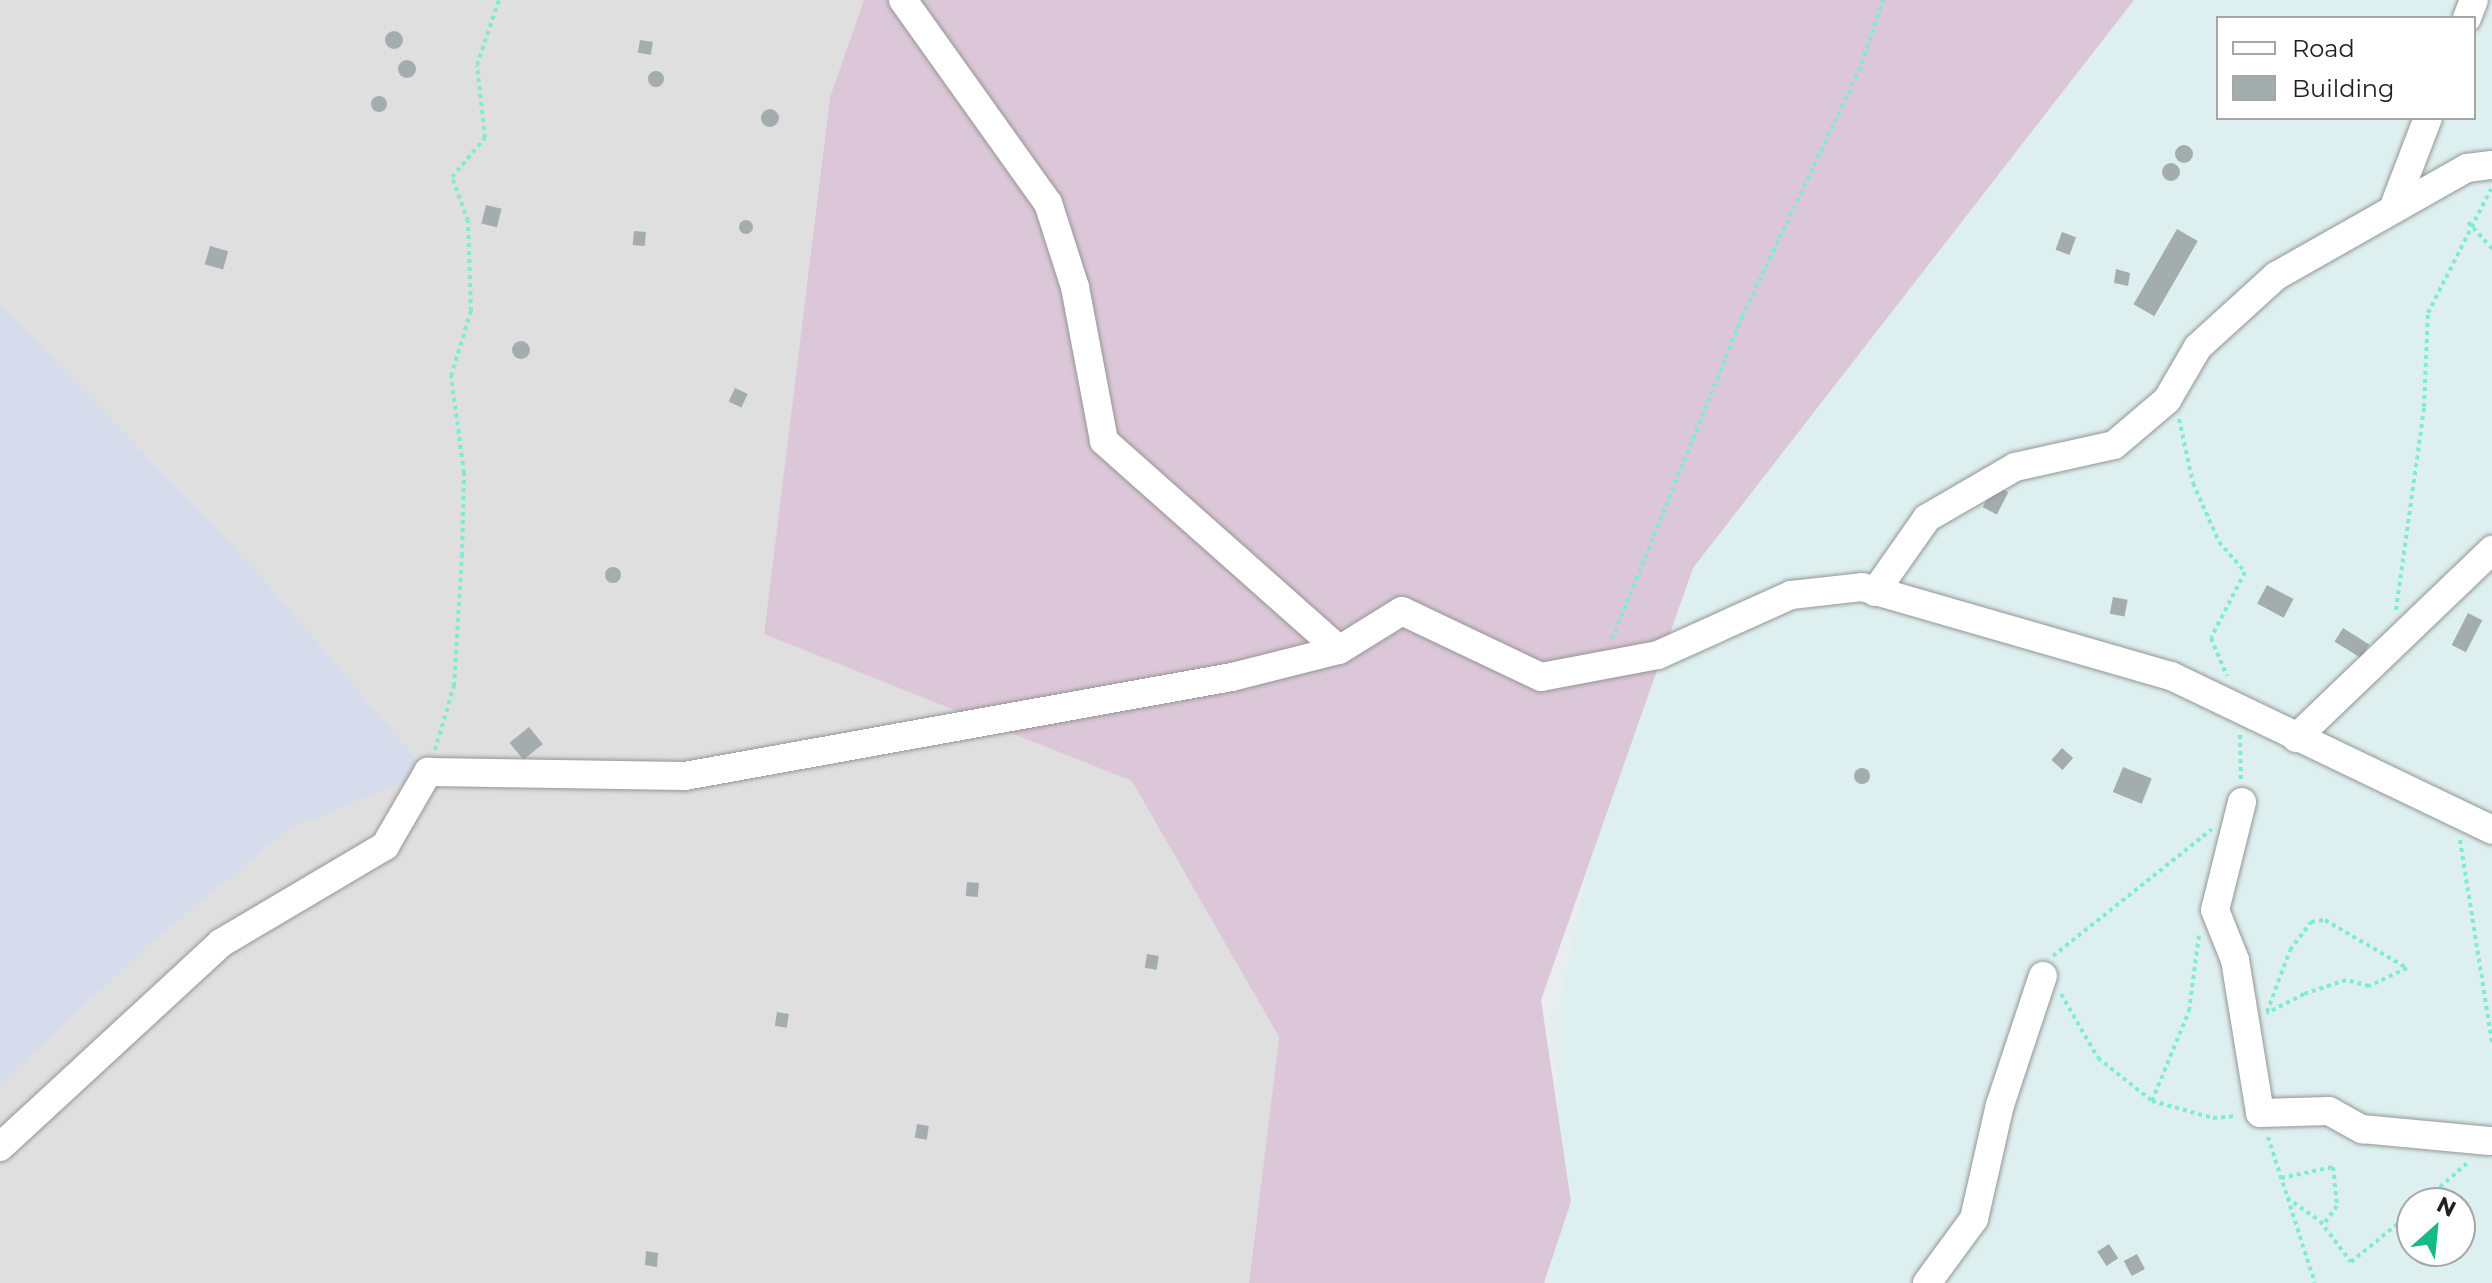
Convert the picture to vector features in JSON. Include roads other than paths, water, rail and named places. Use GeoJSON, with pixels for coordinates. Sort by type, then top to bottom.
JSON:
{"type":"FeatureCollection","features":[{"type":"Feature","properties":{"kind":"street"},"geometry":{"type":"LineString","coordinates":[[903,0],[1048,203],[1075,287],[1104,441],[1339,650]]}},
{"type":"Feature","properties":{"kind":"street"},"geometry":{"type":"LineString","coordinates":[[2393,209],[2427,120]]}},
{"type":"Feature","properties":{"kind":"street"},"geometry":{"type":"LineString","coordinates":[[1875,592],[1927,518],[2015,467],[2114,445],[2167,400],[2198,347],[2276,276],[2467,168],[2492,165]]}},
{"type":"Feature","properties":{"kind":"street"},"geometry":{"type":"LineString","coordinates":[[2296,738],[2390,652],[2492,550]]}},
{"type":"Feature","properties":{"kind":"street"},"geometry":{"type":"LineString","coordinates":[[0,1147],[221,943],[385,846],[428,772],[685,776],[1232,677],[1339,650],[1402,611],[1541,677],[1658,655],[1791,595],[1875,592],[2080,647],[2240,706],[2296,738],[2492,830]]}},
{"type":"Feature","properties":{"kind":"street"},"geometry":{"type":"LineString","coordinates":[[2242,802],[2215,910],[2235,960],[2245,1048],[2260,1113],[2329,1111],[2362,1129],[2489,1141]]}},
{"type":"Feature","properties":{"kind":"street"},"geometry":{"type":"LineString","coordinates":[[1927,1283],[1974,1219],[2000,1105],[2043,976]]}}]}
